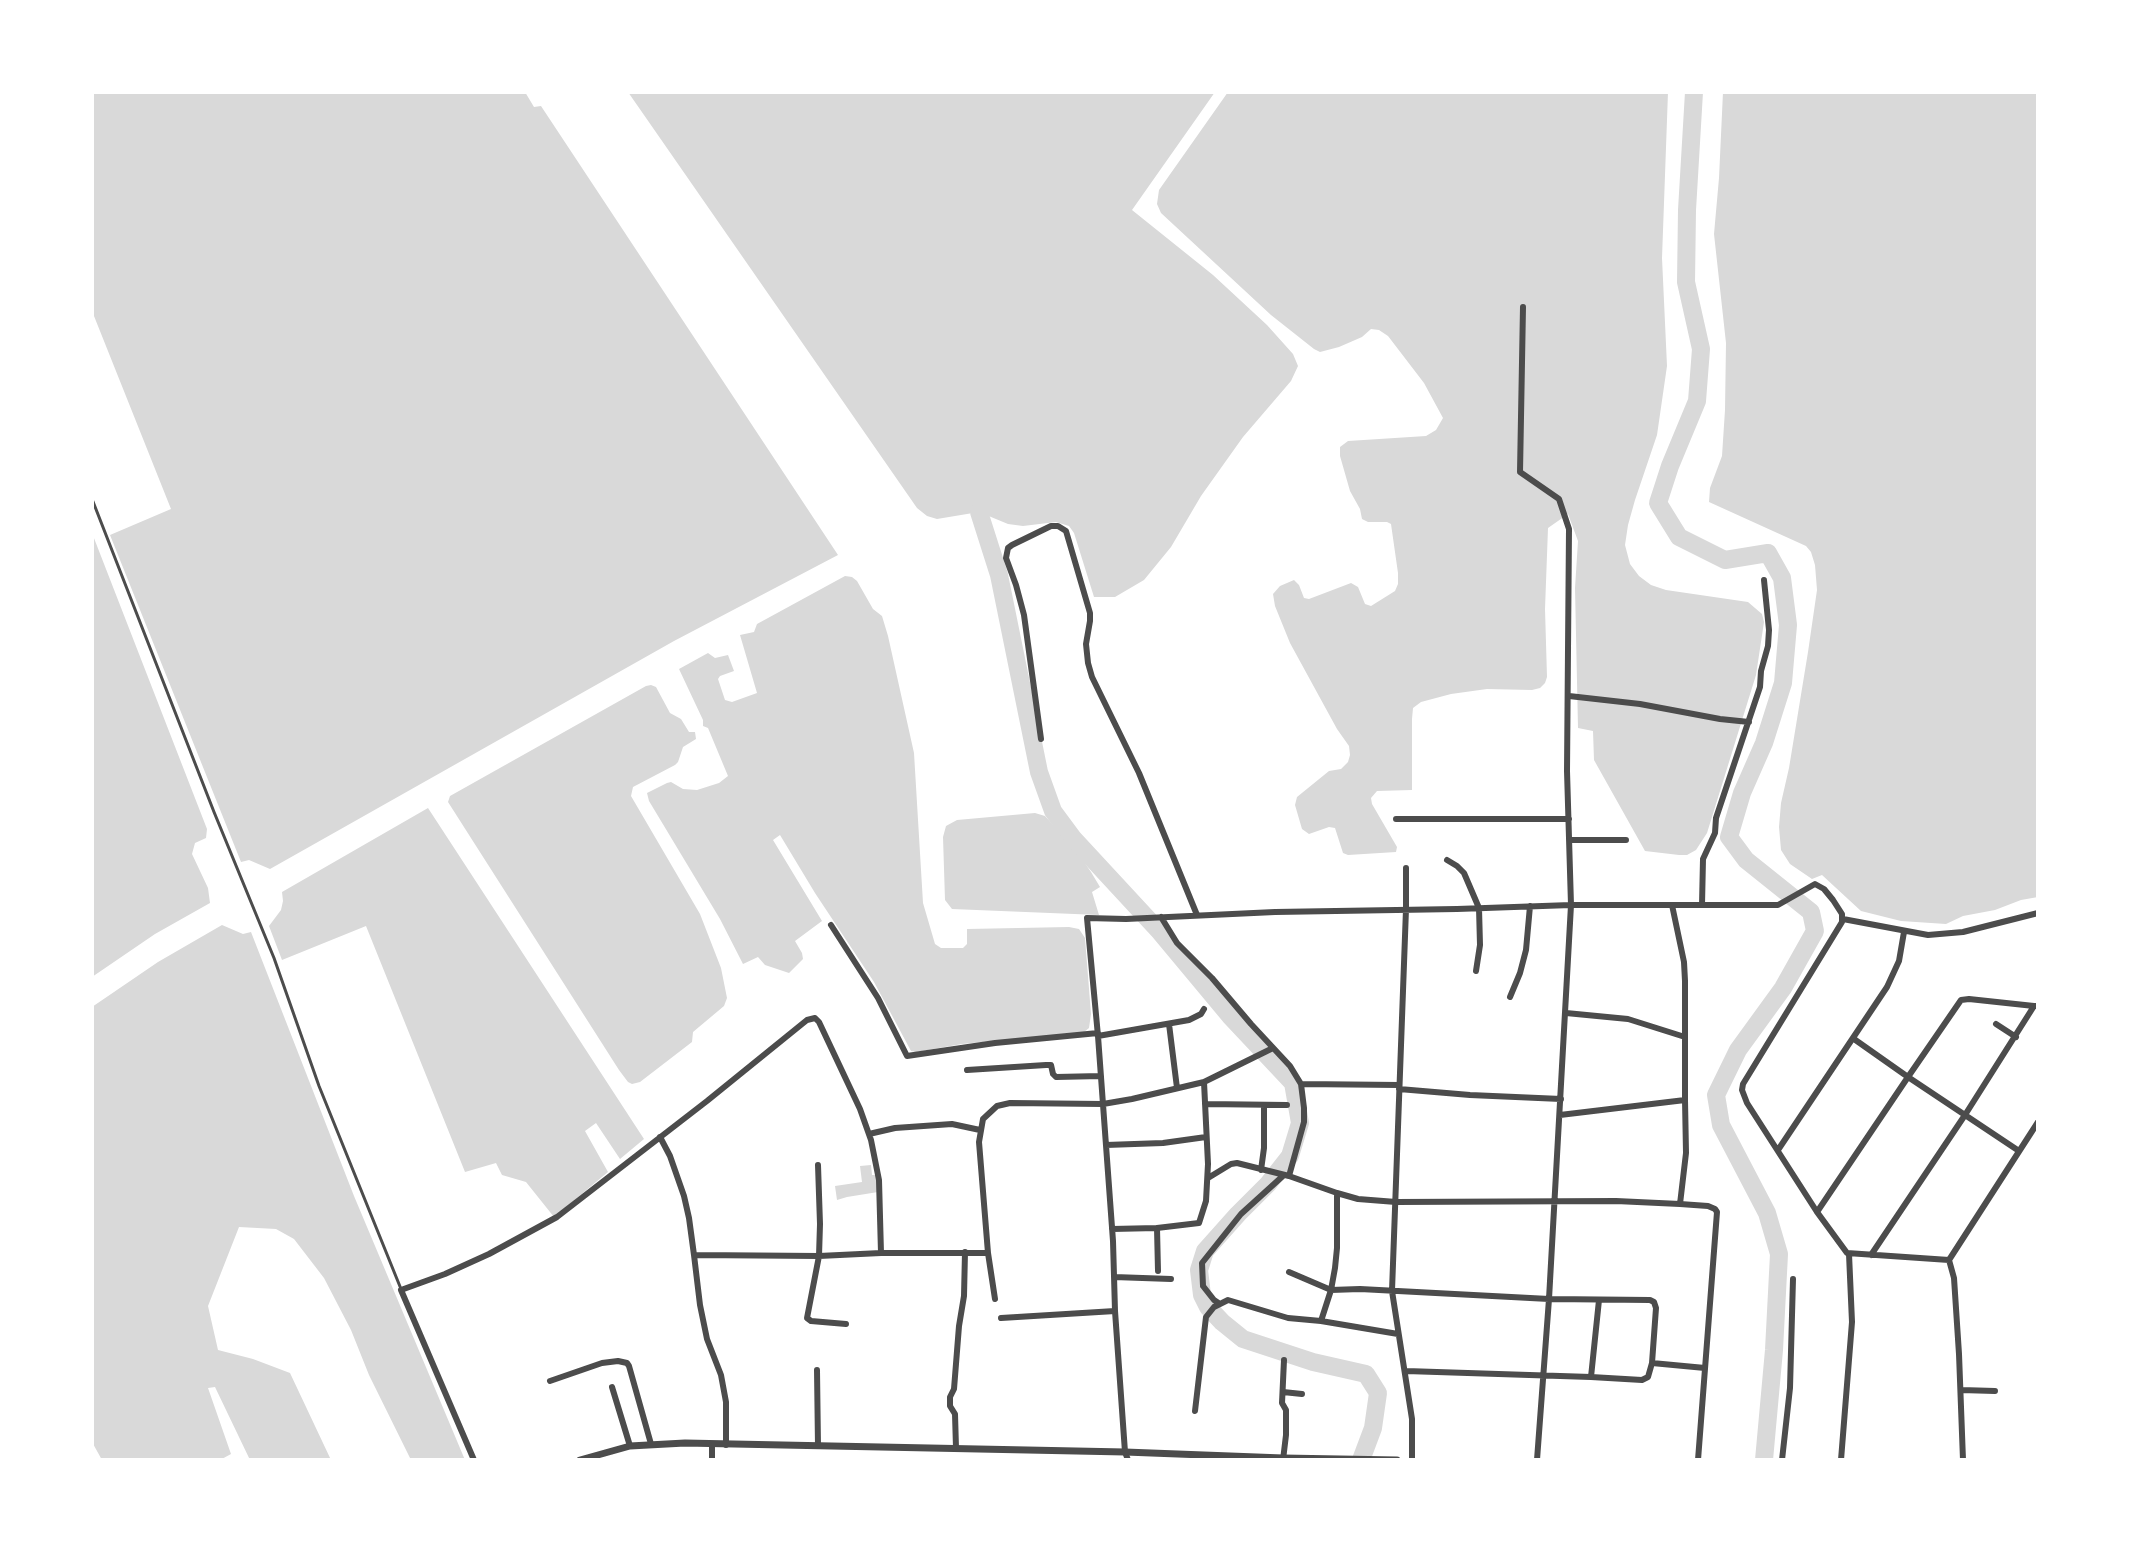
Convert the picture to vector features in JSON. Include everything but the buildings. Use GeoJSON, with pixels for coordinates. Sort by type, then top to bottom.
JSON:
{"type":"FeatureCollection","features":[{"type":"Feature","properties":{"kind":"street"},"geometry":{"type":"LineString","coordinates":[[1523,307],[1520,472],[1559,499],[1569,529],[1567,771],[1571,905],[1537,1460]]}},
{"type":"Feature","properties":{"kind":"street"},"geometry":{"type":"LineString","coordinates":[[1041,739],[1024,615],[1006,552],[1012,545],[1051,526],[1058,526],[1066,531],[1090,613],[1086,644],[1092,677],[1139,773],[1197,915]]}},
{"type":"Feature","properties":{"kind":"street"},"geometry":{"type":"LineString","coordinates":[[1702,905],[1703,859],[1715,833],[1716,818],[1760,687],[1769,638],[1764,580]]}},
{"type":"Feature","properties":{"kind":"street"},"geometry":{"type":"LineString","coordinates":[[1569,696],[1749,722]]}},
{"type":"Feature","properties":{"kind":"street"},"geometry":{"type":"LineString","coordinates":[[1396,819],[1569,819]]}},
{"type":"Feature","properties":{"kind":"street"},"geometry":{"type":"LineString","coordinates":[[1569,840],[1626,840]]}},
{"type":"Feature","properties":{"kind":"street"},"geometry":{"type":"LineString","coordinates":[[1447,860],[1464,873],[1479,908],[1480,945],[1476,971]]}},
{"type":"Feature","properties":{"kind":"street"},"geometry":{"type":"LineString","coordinates":[[1406,868],[1392,1291],[1412,1419],[1412,1460]]}},
{"type":"Feature","properties":{"kind":"street"},"geometry":{"type":"LineString","coordinates":[[1127,1456],[1087,918],[1571,905],[1778,905],[1815,884],[1824,889],[1843,919],[1742,1090],[1747,1103],[1817,1212],[1849,1254],[1852,1322],[1841,1460]]}},
{"type":"Feature","properties":{"kind":"street"},"geometry":{"type":"LineString","coordinates":[[1672,905],[1684,962],[1686,1153],[1680,1204]]}},
{"type":"Feature","properties":{"kind":"street"},"geometry":{"type":"LineString","coordinates":[[1510,997],[1526,950],[1530,906]]}},
{"type":"Feature","properties":{"kind":"street"},"geometry":{"type":"LineString","coordinates":[[1843,919],[1928,935],[1963,932],[2038,913]]}},
{"type":"Feature","properties":{"kind":"street"},"geometry":{"type":"LineString","coordinates":[[1159,918],[1177,943],[1290,1066],[1301,1084],[1304,1122],[1284,1176],[1241,1214],[1202,1263],[1203,1286],[1217,1306]]}},
{"type":"Feature","properties":{"kind":"street"},"geometry":{"type":"LineString","coordinates":[[831,925],[878,998],[907,1056],[1169,1024],[1189,1020],[1204,1009]]}},
{"type":"Feature","properties":{"kind":"street"},"geometry":{"type":"LineString","coordinates":[[1778,1150],[1894,974],[1904,932]]}},
{"type":"Feature","properties":{"kind":"street"},"geometry":{"type":"LineString","coordinates":[[1817,1212],[1961,1000],[2036,1006],[1871,1255]]}},
{"type":"Feature","properties":{"kind":"street"},"geometry":{"type":"LineString","coordinates":[[1566,1013],[1628,1019],[1685,1037]]}},
{"type":"Feature","properties":{"kind":"street"},"geometry":{"type":"LineString","coordinates":[[474,1460],[401,1290],[489,1254],[546,1224],[807,1020],[815,1018],[819,1022],[869,1134],[879,1180],[881,1253]]}},
{"type":"Feature","properties":{"kind":"street"},"geometry":{"type":"LineString","coordinates":[[1169,1024],[1177,1088]]}},
{"type":"Feature","properties":{"kind":"street"},"geometry":{"type":"LineString","coordinates":[[1996,1024],[2016,1037]]}},
{"type":"Feature","properties":{"kind":"street"},"geometry":{"type":"LineString","coordinates":[[1854,1039],[2019,1151]]}},
{"type":"Feature","properties":{"kind":"street"},"geometry":{"type":"LineString","coordinates":[[995,1299],[979,1142],[983,1119],[989,1112],[1010,1103],[1103,1104],[1204,1082],[1272,1049]]}},
{"type":"Feature","properties":{"kind":"street"},"geometry":{"type":"LineString","coordinates":[[967,1070],[1051,1065],[1056,1077],[1101,1076]]}},
{"type":"Feature","properties":{"kind":"street"},"geometry":{"type":"LineString","coordinates":[[1112,1229],[1199,1223],[1206,1201],[1208,1178],[1204,1082]]}},
{"type":"Feature","properties":{"kind":"street"},"geometry":{"type":"LineString","coordinates":[[1301,1084],[1399,1087],[1561,1099]]}},
{"type":"Feature","properties":{"kind":"street"},"geometry":{"type":"LineString","coordinates":[[1560,1115],[1685,1100]]}},
{"type":"Feature","properties":{"kind":"street"},"geometry":{"type":"LineString","coordinates":[[1205,1104],[1287,1105]]}},
{"type":"Feature","properties":{"kind":"street"},"geometry":{"type":"LineString","coordinates":[[1264,1106],[1264,1170]]}},
{"type":"Feature","properties":{"kind":"street"},"geometry":{"type":"LineString","coordinates":[[1963,1460],[1954,1278],[1949,1260],[2038,1122]]}},
{"type":"Feature","properties":{"kind":"street"},"geometry":{"type":"LineString","coordinates":[[869,1134],[895,1128],[952,1124],[980,1130]]}},
{"type":"Feature","properties":{"kind":"street"},"geometry":{"type":"LineString","coordinates":[[660,1137],[673,1164],[689,1218],[700,1305],[726,1402],[726,1445]]}},
{"type":"Feature","properties":{"kind":"street"},"geometry":{"type":"LineString","coordinates":[[1106,1145],[1176,1142],[1206,1137]]}},
{"type":"Feature","properties":{"kind":"street"},"geometry":{"type":"LineString","coordinates":[[1208,1178],[1234,1163],[1358,1199],[1396,1202],[1680,1204],[1715,1209],[1698,1460]]}},
{"type":"Feature","properties":{"kind":"street"},"geometry":{"type":"LineString","coordinates":[[818,1165],[819,1256],[807,1318],[846,1324]]}},
{"type":"Feature","properties":{"kind":"street"},"geometry":{"type":"LineString","coordinates":[[1321,1321],[1331,1290],[1337,1248],[1337,1193]]}},
{"type":"Feature","properties":{"kind":"street"},"geometry":{"type":"LineString","coordinates":[[1157,1228],[1158,1271]]}},
{"type":"Feature","properties":{"kind":"street"},"geometry":{"type":"LineString","coordinates":[[956,1448],[955,1414],[950,1406],[950,1397],[954,1389],[964,1296],[965,1252]]}},
{"type":"Feature","properties":{"kind":"street"},"geometry":{"type":"LineString","coordinates":[[694,1255],[988,1253]]}},
{"type":"Feature","properties":{"kind":"street"},"geometry":{"type":"LineString","coordinates":[[1849,1254],[1949,1260]]}},
{"type":"Feature","properties":{"kind":"street"},"geometry":{"type":"LineString","coordinates":[[1289,1272],[1331,1290],[1654,1302],[1657,1318],[1652,1363],[1648,1377],[1642,1380],[1406,1371]]}},
{"type":"Feature","properties":{"kind":"street"},"geometry":{"type":"LineString","coordinates":[[1114,1277],[1171,1279]]}},
{"type":"Feature","properties":{"kind":"street"},"geometry":{"type":"LineString","coordinates":[[1782,1460],[1790,1388],[1793,1279]]}},
{"type":"Feature","properties":{"kind":"street"},"geometry":{"type":"LineString","coordinates":[[1195,1411],[1206,1317],[1228,1300],[1273,1315],[1398,1334]]}},
{"type":"Feature","properties":{"kind":"street"},"geometry":{"type":"LineString","coordinates":[[1591,1377],[1599,1300]]}},
{"type":"Feature","properties":{"kind":"street"},"geometry":{"type":"LineString","coordinates":[[1001,1318],[1115,1311]]}},
{"type":"Feature","properties":{"kind":"street"},"geometry":{"type":"LineString","coordinates":[[1283,1459],[1286,1435],[1284,1360]]}},
{"type":"Feature","properties":{"kind":"street"},"geometry":{"type":"LineString","coordinates":[[550,1381],[602,1363],[627,1363],[651,1444]]}},
{"type":"Feature","properties":{"kind":"street"},"geometry":{"type":"LineString","coordinates":[[1652,1363],[1705,1368]]}},
{"type":"Feature","properties":{"kind":"street"},"geometry":{"type":"LineString","coordinates":[[817,1370],[818,1446]]}},
{"type":"Feature","properties":{"kind":"street"},"geometry":{"type":"LineString","coordinates":[[612,1387],[630,1446]]}},
{"type":"Feature","properties":{"kind":"street"},"geometry":{"type":"LineString","coordinates":[[1961,1390],[1995,1391]]}},
{"type":"Feature","properties":{"kind":"street"},"geometry":{"type":"LineString","coordinates":[[1283,1392],[1302,1394]]}},
{"type":"Feature","properties":{"kind":"street"},"geometry":{"type":"LineString","coordinates":[[580,1460],[612,1450],[651,1444],[1004,1449],[1127,1456],[1397,1460]]}},
{"type":"Feature","properties":{"kind":"street"},"geometry":{"type":"LineString","coordinates":[[712,1444],[712,1460]]}},
{"type":"Feature","properties":{"kind":"street"},"geometry":{"type":"LineString","coordinates":[[1004,1449],[1005,1460]]}},
{"type":"Feature","properties":{"kind":"street"},"geometry":{"type":"LineString","coordinates":[[612,1450],[615,1460]]}},
{"type":"Feature","properties":{"kind":"lane"},"geometry":{"type":"LineString","coordinates":[[92,499],[274,958],[325,1100],[401,1290]]}},
{"type":"Feature","properties":{"kind":"shaded area"},"geometry":{"type":"Polygon","coordinates":[[[92,92],[525,92],[534,107],[541,106],[838,555],[674,641],[270,869],[249,860],[241,862],[110,535],[171,509],[92,311],[92,92]]]}},
{"type":"Feature","properties":{"kind":"shaded area"},"geometry":{"type":"Polygon","coordinates":[[[628,92],[1215,92],[1132,210],[1213,275],[1267,325],[1293,354],[1298,366],[1291,381],[1243,437],[1201,496],[1171,547],[1144,580],[1115,597],[1094,597],[1069,526],[1056,522],[1023,526],[1008,524],[979,512],[937,519],[917,508],[628,92]]]}},
{"type":"Feature","properties":{"kind":"shaded area"},"geometry":{"type":"Polygon","coordinates":[[[1228,92],[1668,92],[1662,258],[1667,366],[1657,435],[1635,500],[1625,545],[1630,564],[1651,585],[1748,602],[1762,614],[1764,622],[1756,675],[1707,833],[1696,850],[1687,855],[1645,851],[1594,760],[1593,731],[1578,728],[1575,588],[1578,541],[1568,514],[1548,528],[1545,683],[1532,690],[1487,689],[1451,694],[1421,702],[1413,708],[1412,790],[1377,791],[1371,798],[1397,847],[1396,852],[1348,855],[1343,853],[1335,828],[1309,834],[1302,829],[1295,805],[1297,797],[1329,771],[1341,769],[1348,762],[1349,746],[1290,643],[1273,594],[1280,586],[1294,580],[1304,598],[1309,599],[1351,583],[1358,587],[1365,604],[1371,606],[1395,591],[1398,573],[1391,524],[1362,519],[1350,491],[1340,447],[1348,441],[1426,436],[1436,430],[1443,418],[1424,383],[1388,336],[1371,329],[1362,337],[1339,347],[1320,352],[1314,349],[1271,315],[1161,213],[1157,204],[1159,190],[1228,92]]]}},
{"type":"Feature","properties":{"kind":"shaded area"},"geometry":{"type":"Polygon","coordinates":[[[1723,92],[2038,92],[2038,897],[1963,916],[1946,924],[1901,921],[1861,911],[1822,875],[1812,879],[1790,864],[1781,850],[1781,803],[1817,590],[1815,565],[1806,546],[1709,502],[1710,488],[1722,456],[1725,410],[1726,343],[1714,234],[1723,92]]]}},
{"type":"Feature","properties":{"kind":"shaded area"},"geometry":{"type":"Polygon","coordinates":[[[92,533],[207,829],[206,838],[195,843],[192,854],[208,888],[210,903],[155,934],[92,977],[92,533]]]}},
{"type":"Feature","properties":{"kind":"shaded area"},"geometry":{"type":"Polygon","coordinates":[[[845,576],[857,581],[873,609],[882,616],[888,636],[914,753],[923,903],[935,944],[941,948],[963,948],[967,944],[967,929],[1079,929],[1085,938],[1091,1014],[1089,1028],[1084,1032],[911,1051],[874,982],[780,835],[773,840],[822,921],[795,941],[803,959],[789,973],[765,965],[758,957],[743,964],[720,919],[649,801],[647,793],[667,783],[697,790],[719,783],[728,776],[679,669],[708,653],[715,658],[728,655],[734,671],[718,679],[725,700],[732,702],[757,693],[740,635],[754,632],[757,624],[845,576]]]}},
{"type":"Feature","properties":{"kind":"shaded area"},"geometry":{"type":"Polygon","coordinates":[[[651,685],[656,687],[670,713],[681,719],[689,732],[695,732],[696,739],[683,747],[675,765],[633,787],[631,796],[700,914],[721,968],[727,998],[724,1006],[693,1032],[692,1042],[640,1082],[632,1084],[619,1070],[448,802],[450,796],[651,685]]]}},
{"type":"Feature","properties":{"kind":"shaded area"},"geometry":{"type":"Polygon","coordinates":[[[428,808],[644,1139],[620,1159],[596,1123],[585,1131],[608,1172],[554,1217],[526,1182],[502,1175],[496,1163],[465,1172],[366,926],[282,960],[269,926],[281,910],[282,892],[428,808]]]}},
{"type":"Feature","properties":{"kind":"shaded area"},"geometry":{"type":"Polygon","coordinates":[[[1035,813],[1045,816],[1091,872],[1100,887],[1092,892],[1099,915],[952,909],[945,900],[943,837],[946,826],[957,820],[1035,813]]]}},
{"type":"Feature","properties":{"kind":"shaded area"},"geometry":{"type":"Polygon","coordinates":[[[222,925],[243,934],[251,932],[354,1196],[465,1460],[411,1460],[324,1278],[294,1239],[276,1229],[239,1227],[208,1306],[218,1350],[290,1373],[331,1460],[250,1460],[215,1387],[208,1388],[231,1454],[220,1460],[102,1460],[92,1442],[92,1007],[158,962],[222,925]]]}},
{"type":"Feature","properties":{"kind":"shaded area"},"geometry":{"type":"Polygon","coordinates":[[[871,1165],[878,1192],[837,1200],[835,1186],[862,1182],[860,1166],[871,1165]]]}},
{"type":"Feature","properties":{"kind":"waterway"},"geometry":{"type":"LineString","coordinates":[[1694,92],[1686,282],[1701,349],[1697,401],[1658,503],[1679,537],[1725,560],[1768,553],[1782,578],[1788,625],[1783,683],[1729,837],[1746,860],[1811,912],[1815,931],[1783,988],[1738,1050],[1716,1095],[1721,1125],[1767,1213],[1779,1254],[1764,1460]]}},
{"type":"Feature","properties":{"kind":"waterway"},"geometry":{"type":"LineString","coordinates":[[979,512],[999,575],[1039,772],[1053,811],[1073,838],[1160,932],[1230,1016],[1293,1083],[1300,1123],[1290,1156],[1205,1251],[1199,1270],[1202,1295],[1208,1307],[1243,1339],[1313,1362],[1366,1374],[1378,1393],[1373,1428],[1361,1460]]}}]}
